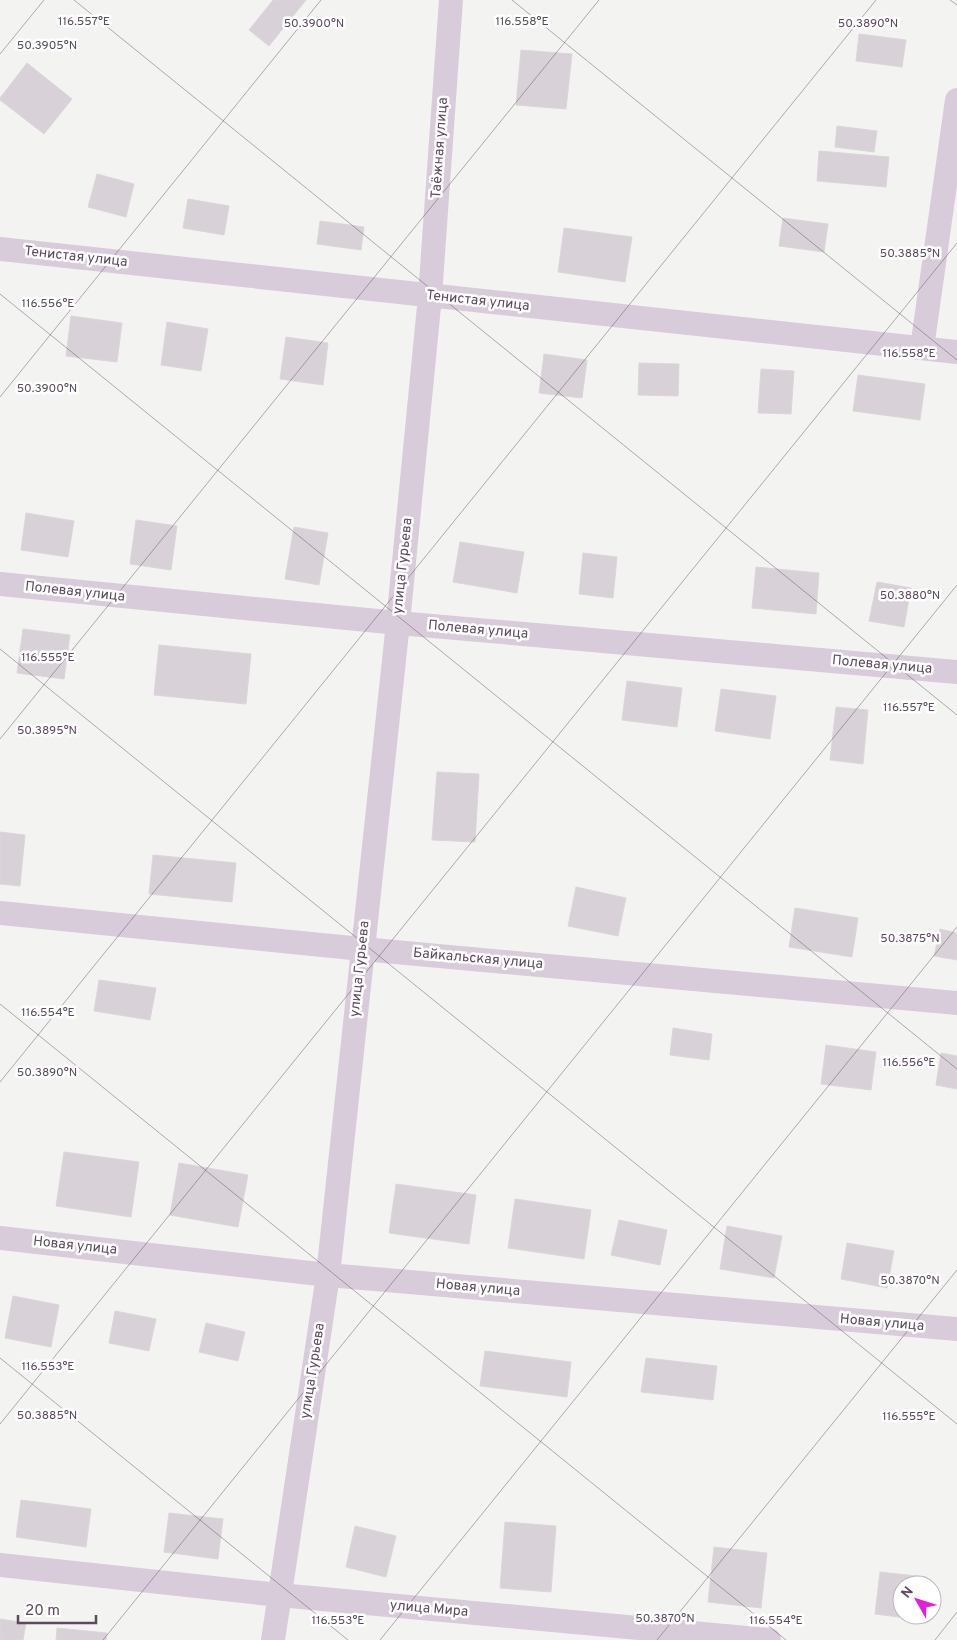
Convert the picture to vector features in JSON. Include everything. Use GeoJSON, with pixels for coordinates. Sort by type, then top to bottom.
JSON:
{"type":"FeatureCollection","features":[{"type":"Feature","properties":{"kind":"street","name":"Таёжная улица"},"geometry":{"type":"LineString","coordinates":[[430,296],[451,0]]}},
{"type":"Feature","properties":{"kind":"street"},"geometry":{"type":"LineString","coordinates":[[922,348],[957,100]]}},
{"type":"Feature","properties":{"kind":"street","name":"Тенистая улица"},"geometry":{"type":"LineString","coordinates":[[0,249],[957,352]]}},
{"type":"Feature","properties":{"kind":"street","name":"улица Гурьева"},"geometry":{"type":"LineString","coordinates":[[273,1640],[278,1595],[328,1274],[398,623],[430,296]]}},
{"type":"Feature","properties":{"kind":"street","name":"Полевая улица"},"geometry":{"type":"LineString","coordinates":[[0,584],[398,623],[957,672]]}},
{"type":"Feature","properties":{"kind":"street","name":"Байкальская улица"},"geometry":{"type":"LineString","coordinates":[[0,913],[362,949],[957,1002]]}},
{"type":"Feature","properties":{"kind":"street","name":"Новая улица"},"geometry":{"type":"LineString","coordinates":[[0,1238],[328,1274],[957,1329]]}},
{"type":"Feature","properties":{"kind":"street","name":"улица Мира"},"geometry":{"type":"LineString","coordinates":[[0,1565],[278,1595],[769,1640]]}},
{"type":"Feature","properties":{"kind":"building"},"geometry":{"type":"Polygon","coordinates":[[[273,0],[306,0],[269,46],[249,30],[273,0]]]}},
{"type":"Feature","properties":{"kind":"building"},"geometry":{"type":"Polygon","coordinates":[[[859,34],[906,40],[902,67],[856,61],[859,34]]]}},
{"type":"Feature","properties":{"kind":"building"},"geometry":{"type":"Polygon","coordinates":[[[521,50],[572,54],[566,109],[516,105],[521,50]]]}},
{"type":"Feature","properties":{"kind":"building"},"geometry":{"type":"Polygon","coordinates":[[[27,63],[72,99],[44,134],[0,100],[27,63]]]}},
{"type":"Feature","properties":{"kind":"building"},"geometry":{"type":"Polygon","coordinates":[[[837,126],[877,131],[874,152],[835,147],[837,126]]]}},
{"type":"Feature","properties":{"kind":"building"},"geometry":{"type":"Polygon","coordinates":[[[819,151],[889,157],[886,187],[817,181],[819,151]]]}},
{"type":"Feature","properties":{"kind":"building"},"geometry":{"type":"Polygon","coordinates":[[[97,174],[134,184],[126,217],[88,207],[97,174]]]}},
{"type":"Feature","properties":{"kind":"building"},"geometry":{"type":"Polygon","coordinates":[[[188,199],[229,206],[224,235],[183,228],[188,199]]]}},
{"type":"Feature","properties":{"kind":"building"},"geometry":{"type":"Polygon","coordinates":[[[783,218],[828,224],[824,252],[779,246],[783,218]]]}},
{"type":"Feature","properties":{"kind":"building"},"geometry":{"type":"Polygon","coordinates":[[[320,221],[364,227],[361,250],[317,244],[320,221]]]}},
{"type":"Feature","properties":{"kind":"building"},"geometry":{"type":"Polygon","coordinates":[[[564,228],[632,237],[625,282],[558,272],[564,228]]]}},
{"type":"Feature","properties":{"kind":"building"},"geometry":{"type":"Polygon","coordinates":[[[71,316],[122,323],[117,362],[66,356],[71,316]]]}},
{"type":"Feature","properties":{"kind":"building"},"geometry":{"type":"Polygon","coordinates":[[[167,322],[208,329],[201,371],[161,365],[167,322]]]}},
{"type":"Feature","properties":{"kind":"building"},"geometry":{"type":"Polygon","coordinates":[[[286,337],[328,343],[323,385],[280,379],[286,337]]]}},
{"type":"Feature","properties":{"kind":"building"},"geometry":{"type":"Polygon","coordinates":[[[544,354],[587,360],[582,398],[539,393],[544,354]]]}},
{"type":"Feature","properties":{"kind":"building"},"geometry":{"type":"Polygon","coordinates":[[[639,363],[679,364],[678,396],[638,395],[639,363]]]}},
{"type":"Feature","properties":{"kind":"building"},"geometry":{"type":"Polygon","coordinates":[[[761,369],[794,371],[791,414],[758,413],[761,369]]]}},
{"type":"Feature","properties":{"kind":"building"},"geometry":{"type":"Polygon","coordinates":[[[858,375],[925,384],[920,420],[853,411],[858,375]]]}},
{"type":"Feature","properties":{"kind":"building"},"geometry":{"type":"Polygon","coordinates":[[[26,513],[74,521],[68,557],[21,550],[26,513]]]}},
{"type":"Feature","properties":{"kind":"building"},"geometry":{"type":"Polygon","coordinates":[[[136,520],[177,526],[171,570],[130,564],[136,520]]]}},
{"type":"Feature","properties":{"kind":"building"},"geometry":{"type":"Polygon","coordinates":[[[294,527],[328,533],[319,585],[285,579],[294,527]]]}},
{"type":"Feature","properties":{"kind":"building"},"geometry":{"type":"Polygon","coordinates":[[[460,542],[524,552],[517,593],[453,582],[460,542]]]}},
{"type":"Feature","properties":{"kind":"building"},"geometry":{"type":"Polygon","coordinates":[[[583,553],[617,557],[613,598],[579,594],[583,553]]]}},
{"type":"Feature","properties":{"kind":"building"},"geometry":{"type":"Polygon","coordinates":[[[756,567],[819,573],[816,614],[752,608],[756,567]]]}},
{"type":"Feature","properties":{"kind":"building"},"geometry":{"type":"Polygon","coordinates":[[[877,582],[911,588],[904,627],[869,621],[877,582]]]}},
{"type":"Feature","properties":{"kind":"building"},"geometry":{"type":"Polygon","coordinates":[[[23,629],[70,635],[64,679],[17,673],[23,629]]]}},
{"type":"Feature","properties":{"kind":"building"},"geometry":{"type":"Polygon","coordinates":[[[159,645],[251,654],[246,704],[154,695],[159,645]]]}},
{"type":"Feature","properties":{"kind":"building"},"geometry":{"type":"Polygon","coordinates":[[[627,681],[682,688],[677,727],[622,720],[627,681]]]}},
{"type":"Feature","properties":{"kind":"building"},"geometry":{"type":"Polygon","coordinates":[[[721,689],[776,696],[770,739],[715,731],[721,689]]]}},
{"type":"Feature","properties":{"kind":"building"},"geometry":{"type":"Polygon","coordinates":[[[836,707],[868,710],[863,764],[830,760],[836,707]]]}},
{"type":"Feature","properties":{"kind":"building"},"geometry":{"type":"Polygon","coordinates":[[[437,772],[479,774],[475,842],[432,840],[437,772]]]}},
{"type":"Feature","properties":{"kind":"building"},"geometry":{"type":"Polygon","coordinates":[[[0,832],[25,835],[20,886],[0,884],[0,832]]]}},
{"type":"Feature","properties":{"kind":"building"},"geometry":{"type":"Polygon","coordinates":[[[153,855],[236,863],[232,902],[149,894],[153,855]]]}},
{"type":"Feature","properties":{"kind":"building"},"geometry":{"type":"Polygon","coordinates":[[[576,887],[626,898],[618,936],[568,926],[576,887]]]}},
{"type":"Feature","properties":{"kind":"building"},"geometry":{"type":"Polygon","coordinates":[[[795,908],[858,918],[852,957],[789,947],[795,908]]]}},
{"type":"Feature","properties":{"kind":"building"},"geometry":{"type":"Polygon","coordinates":[[[940,929],[957,933],[957,960],[934,956],[940,929]]]}},
{"type":"Feature","properties":{"kind":"building"},"geometry":{"type":"Polygon","coordinates":[[[99,980],[156,988],[150,1020],[94,1011],[99,980]]]}},
{"type":"Feature","properties":{"kind":"building"},"geometry":{"type":"Polygon","coordinates":[[[673,1028],[712,1034],[709,1060],[670,1055],[673,1028]]]}},
{"type":"Feature","properties":{"kind":"building"},"geometry":{"type":"Polygon","coordinates":[[[826,1045],[876,1052],[871,1090],[821,1084],[826,1045]]]}},
{"type":"Feature","properties":{"kind":"building"},"geometry":{"type":"Polygon","coordinates":[[[941,1053],[957,1056],[957,1089],[936,1085],[941,1053]]]}},
{"type":"Feature","properties":{"kind":"building"},"geometry":{"type":"Polygon","coordinates":[[[64,1152],[139,1162],[131,1217],[56,1206],[64,1152]]]}},
{"type":"Feature","properties":{"kind":"building"},"geometry":{"type":"Polygon","coordinates":[[[179,1163],[248,1175],[238,1227],[170,1215],[179,1163]]]}},
{"type":"Feature","properties":{"kind":"building"},"geometry":{"type":"Polygon","coordinates":[[[396,1184],[476,1195],[469,1244],[389,1233],[396,1184]]]}},
{"type":"Feature","properties":{"kind":"building"},"geometry":{"type":"Polygon","coordinates":[[[515,1199],[591,1210],[584,1259],[508,1248],[515,1199]]]}},
{"type":"Feature","properties":{"kind":"building"},"geometry":{"type":"Polygon","coordinates":[[[619,1220],[667,1230],[660,1265],[611,1255],[619,1220]]]}},
{"type":"Feature","properties":{"kind":"building"},"geometry":{"type":"Polygon","coordinates":[[[727,1226],[782,1236],[774,1278],[720,1269],[727,1226]]]}},
{"type":"Feature","properties":{"kind":"building"},"geometry":{"type":"Polygon","coordinates":[[[847,1243],[894,1251],[887,1288],[841,1279],[847,1243]]]}},
{"type":"Feature","properties":{"kind":"building"},"geometry":{"type":"Polygon","coordinates":[[[13,1296],[59,1305],[51,1347],[5,1338],[13,1296]]]}},
{"type":"Feature","properties":{"kind":"building"},"geometry":{"type":"Polygon","coordinates":[[[115,1311],[156,1319],[149,1351],[109,1343],[115,1311]]]}},
{"type":"Feature","properties":{"kind":"building"},"geometry":{"type":"Polygon","coordinates":[[[206,1323],[245,1332],[238,1361],[199,1352],[206,1323]]]}},
{"type":"Feature","properties":{"kind":"building"},"geometry":{"type":"Polygon","coordinates":[[[485,1351],[571,1362],[567,1397],[480,1386],[485,1351]]]}},
{"type":"Feature","properties":{"kind":"building"},"geometry":{"type":"Polygon","coordinates":[[[646,1358],[717,1366],[713,1400],[641,1392],[646,1358]]]}},
{"type":"Feature","properties":{"kind":"building"},"geometry":{"type":"Polygon","coordinates":[[[21,1500],[91,1509],[86,1547],[16,1537],[21,1500]]]}},
{"type":"Feature","properties":{"kind":"building"},"geometry":{"type":"Polygon","coordinates":[[[169,1513],[223,1519],[218,1559],[164,1552],[169,1513]]]}},
{"type":"Feature","properties":{"kind":"building"},"geometry":{"type":"Polygon","coordinates":[[[505,1522],[556,1526],[551,1592],[500,1588],[505,1522]]]}},
{"type":"Feature","properties":{"kind":"building"},"geometry":{"type":"Polygon","coordinates":[[[355,1526],[396,1536],[386,1577],[346,1567],[355,1526]]]}},
{"type":"Feature","properties":{"kind":"building"},"geometry":{"type":"Polygon","coordinates":[[[714,1547],[767,1553],[761,1608],[708,1602],[714,1547]]]}},
{"type":"Feature","properties":{"kind":"building"},"geometry":{"type":"Polygon","coordinates":[[[880,1572],[908,1575],[892,1575],[892,1616],[875,1614],[880,1572]]]}},
{"type":"Feature","properties":{"kind":"building"},"geometry":{"type":"Polygon","coordinates":[[[0,1619],[26,1623],[23,1640],[0,1640],[0,1619]]]}},
{"type":"Feature","properties":{"kind":"building"},"geometry":{"type":"Polygon","coordinates":[[[57,1628],[107,1633],[106,1640],[56,1640],[57,1628]]]}}]}
